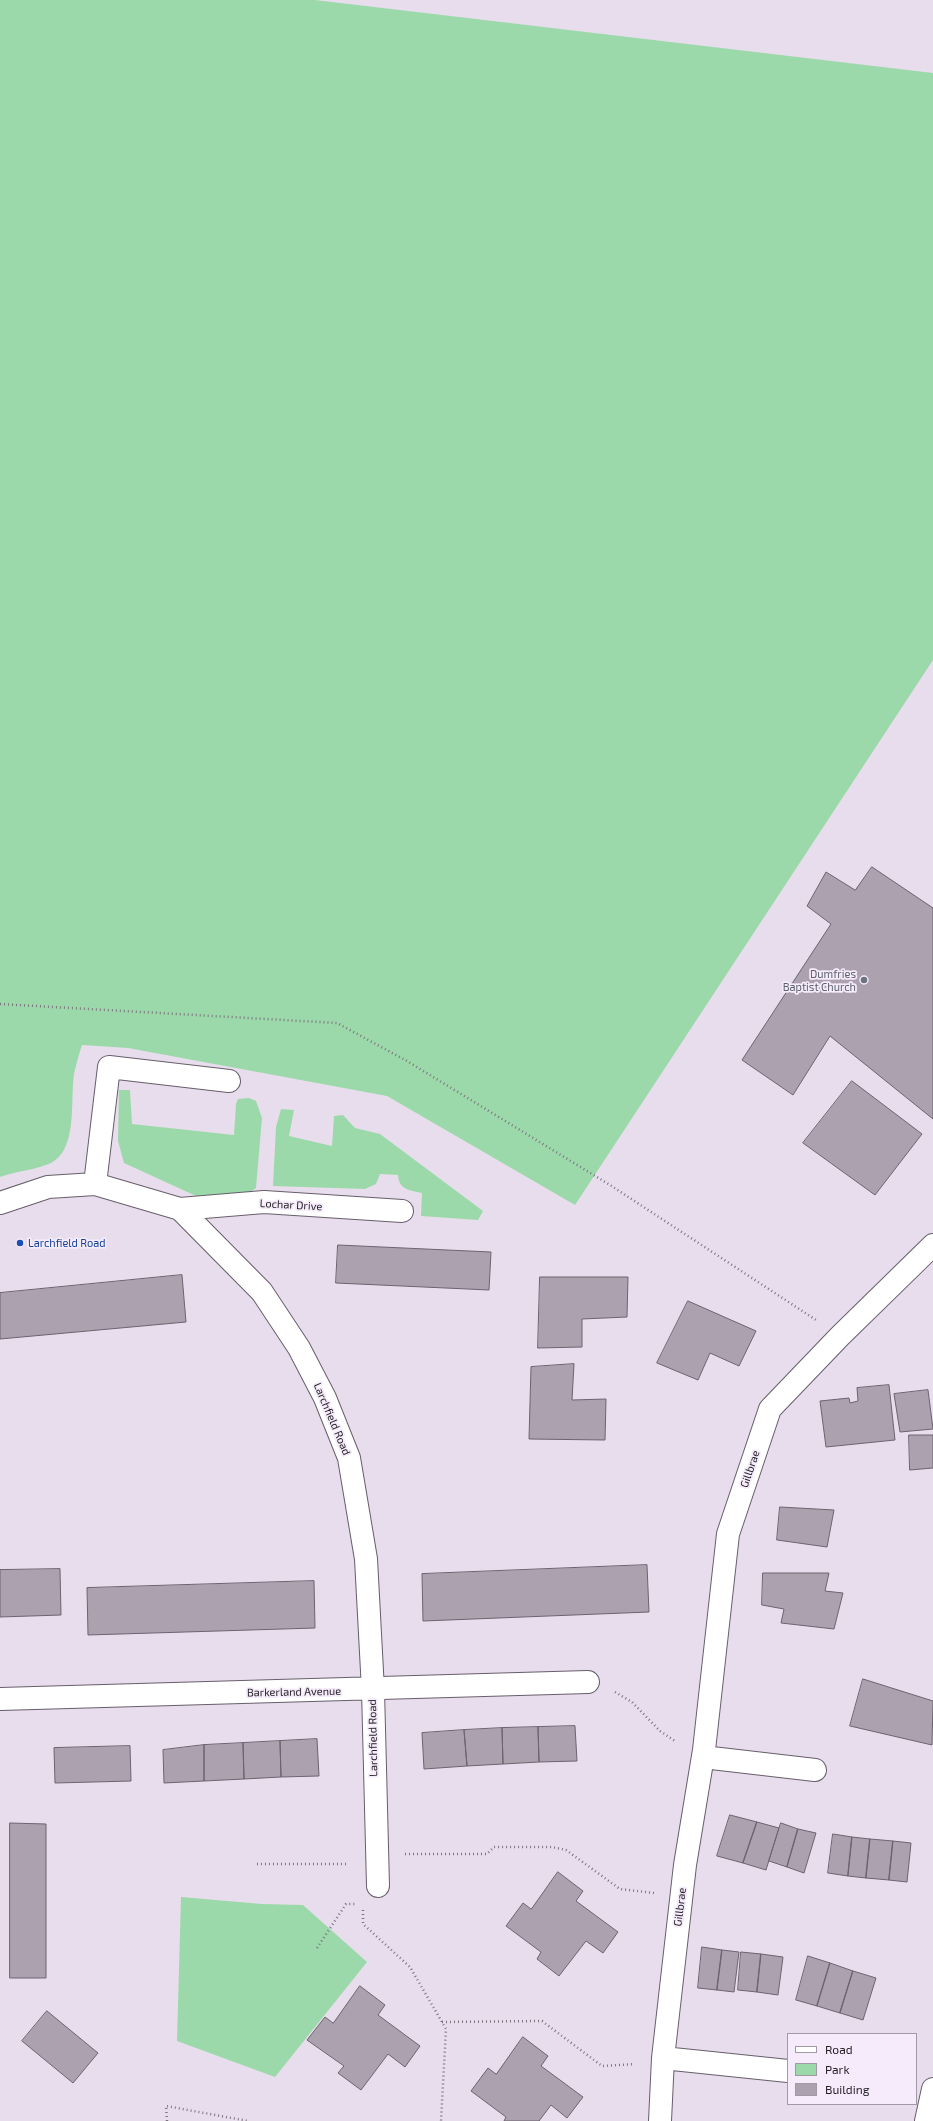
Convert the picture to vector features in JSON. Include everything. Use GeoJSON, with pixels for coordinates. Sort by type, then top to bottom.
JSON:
{"type":"FeatureCollection","features":[{"type":"Feature","properties":{"kind":"street"},"geometry":{"type":"LineString","coordinates":[[95,1184],[109,1067],[229,1081]]}},
{"type":"Feature","properties":{"kind":"street","name":"Larchfield Road"},"geometry":{"type":"LineString","coordinates":[[0,1202],[48,1187],[95,1184],[180,1209],[262,1292],[299,1348],[325,1398],[347,1452],[366,1559],[373,1690],[378,1886]]}},
{"type":"Feature","properties":{"kind":"street","name":"Lochar Drive"},"geometry":{"type":"LineString","coordinates":[[180,1209],[264,1202],[402,1212]]}},
{"type":"Feature","properties":{"kind":"street","name":"Gillbrae"},"geometry":{"type":"LineString","coordinates":[[660,2121],[663,2060],[685,1865],[704,1753],[728,1534],[770,1409],[840,1336],[933,1246]]}},
{"type":"Feature","properties":{"kind":"street","name":"Barkerland Avenue"},"geometry":{"type":"LineString","coordinates":[[0,1699],[373,1690],[588,1682]]}},
{"type":"Feature","properties":{"kind":"street"},"geometry":{"type":"LineString","coordinates":[[704,1753],[815,1770]]}},
{"type":"Feature","properties":{"kind":"street"},"geometry":{"type":"LineString","coordinates":[[663,2060],[787,2070]]}},
{"type":"Feature","properties":{"kind":"street"},"geometry":{"type":"LineString","coordinates":[[926,2121],[933,2089]]}},
{"type":"Feature","properties":{"kind":"path"},"geometry":{"type":"LineString","coordinates":[[0,1004],[337,1023],[407,1061],[610,1185],[840,1336]]}},
{"type":"Feature","properties":{"kind":"path"},"geometry":{"type":"LineString","coordinates":[[588,1682],[613,1691],[632,1702],[660,1731],[676,1741],[704,1753]]}},
{"type":"Feature","properties":{"kind":"path"},"geometry":{"type":"LineString","coordinates":[[377,1854],[487,1854],[494,1847],[552,1847],[566,1850],[575,1854],[620,1889],[682,1896]]}},
{"type":"Feature","properties":{"kind":"path"},"geometry":{"type":"LineString","coordinates":[[256,1864],[352,1864]]}},
{"type":"Feature","properties":{"kind":"path"},"geometry":{"type":"LineString","coordinates":[[317,1948],[346,1904],[363,1904],[363,1924],[410,1967],[446,2029],[441,2121]]}},
{"type":"Feature","properties":{"kind":"path"},"geometry":{"type":"LineString","coordinates":[[442,2022],[542,2021],[602,2066],[663,2060]]}},
{"type":"Feature","properties":{"kind":"path"},"geometry":{"type":"LineString","coordinates":[[167,2121],[166,2106],[248,2121]]}},
{"type":"Feature","properties":{"kind":"green space"},"geometry":{"type":"Polygon","coordinates":[[[0,0],[315,0],[933,73],[933,660],[575,1205],[387,1096],[128,1048],[82,1045],[74,1074],[69,1136],[60,1156],[51,1163],[0,1177],[0,0]]]}},
{"type":"Feature","properties":{"kind":"green space"},"geometry":{"type":"Polygon","coordinates":[[[119,1090],[130,1090],[132,1124],[234,1135],[236,1104],[238,1099],[249,1098],[256,1101],[262,1118],[256,1188],[249,1193],[214,1197],[196,1196],[124,1163],[118,1141],[119,1090]]]}},
{"type":"Feature","properties":{"kind":"green space"},"geometry":{"type":"Polygon","coordinates":[[[281,1109],[294,1110],[289,1136],[332,1146],[334,1116],[343,1115],[355,1128],[380,1134],[483,1211],[478,1220],[421,1216],[422,1193],[409,1190],[400,1184],[398,1175],[380,1174],[376,1184],[365,1189],[273,1186],[276,1127],[281,1109]]]}},
{"type":"Feature","properties":{"kind":"green space"},"geometry":{"type":"Polygon","coordinates":[[[181,1897],[262,1904],[303,1905],[367,1962],[275,2077],[177,2041],[181,1897]]]}},
{"type":"Feature","properties":{"kind":"building","name":"Dumfries Baptist Church"},"geometry":{"type":"Polygon","coordinates":[[[872,867],[933,908],[933,1119],[830,1036],[793,1095],[742,1060],[831,924],[807,906],[826,872],[855,890],[872,867]]]}},
{"type":"Feature","properties":{"kind":"building"},"geometry":{"type":"Polygon","coordinates":[[[852,1081],[922,1134],[875,1195],[803,1143],[852,1081]]]}},
{"type":"Feature","properties":{"kind":"building"},"geometry":{"type":"Polygon","coordinates":[[[338,1245],[491,1252],[489,1290],[336,1283],[338,1245]]]}},
{"type":"Feature","properties":{"kind":"building"},"geometry":{"type":"Polygon","coordinates":[[[182,1275],[186,1322],[0,1339],[0,1293],[182,1275]]]}},
{"type":"Feature","properties":{"kind":"building"},"geometry":{"type":"Polygon","coordinates":[[[540,1277],[628,1277],[627,1317],[582,1319],[582,1347],[538,1348],[540,1277]]]}},
{"type":"Feature","properties":{"kind":"building"},"geometry":{"type":"Polygon","coordinates":[[[688,1301],[756,1331],[739,1366],[710,1353],[698,1380],[657,1363],[688,1301]]]}},
{"type":"Feature","properties":{"kind":"building"},"geometry":{"type":"Polygon","coordinates":[[[574,1364],[572,1400],[606,1399],[605,1440],[529,1439],[531,1367],[574,1364]]]}},
{"type":"Feature","properties":{"kind":"building"},"geometry":{"type":"Polygon","coordinates":[[[889,1385],[895,1440],[826,1447],[820,1401],[849,1398],[850,1403],[858,1401],[857,1388],[889,1385]]]}},
{"type":"Feature","properties":{"kind":"building"},"geometry":{"type":"Polygon","coordinates":[[[928,1390],[933,1429],[900,1432],[894,1394],[928,1390]]]}},
{"type":"Feature","properties":{"kind":"building"},"geometry":{"type":"Polygon","coordinates":[[[909,1435],[933,1435],[933,1468],[910,1470],[909,1435]]]}},
{"type":"Feature","properties":{"kind":"building"},"geometry":{"type":"Polygon","coordinates":[[[780,1507],[834,1510],[827,1547],[777,1540],[780,1507]]]}},
{"type":"Feature","properties":{"kind":"building"},"geometry":{"type":"Polygon","coordinates":[[[647,1565],[649,1612],[423,1621],[422,1574],[647,1565]]]}},
{"type":"Feature","properties":{"kind":"building"},"geometry":{"type":"Polygon","coordinates":[[[60,1569],[61,1615],[0,1617],[0,1570],[60,1569]]]}},
{"type":"Feature","properties":{"kind":"building"},"geometry":{"type":"Polygon","coordinates":[[[763,1573],[829,1573],[825,1591],[843,1593],[834,1629],[781,1623],[784,1609],[762,1605],[763,1573]]]}},
{"type":"Feature","properties":{"kind":"building"},"geometry":{"type":"Polygon","coordinates":[[[314,1581],[315,1628],[88,1635],[87,1588],[314,1581]]]}},
{"type":"Feature","properties":{"kind":"building"},"geometry":{"type":"Polygon","coordinates":[[[863,1679],[933,1701],[932,1745],[850,1726],[863,1679]]]}},
{"type":"Feature","properties":{"kind":"building"},"geometry":{"type":"Polygon","coordinates":[[[575,1726],[577,1761],[539,1762],[538,1727],[575,1726]]]}},
{"type":"Feature","properties":{"kind":"building"},"geometry":{"type":"Polygon","coordinates":[[[538,1727],[539,1762],[503,1764],[502,1728],[538,1727]]]}},
{"type":"Feature","properties":{"kind":"building"},"geometry":{"type":"Polygon","coordinates":[[[502,1728],[503,1764],[467,1766],[464,1730],[502,1728]]]}},
{"type":"Feature","properties":{"kind":"building"},"geometry":{"type":"Polygon","coordinates":[[[464,1730],[467,1766],[424,1769],[422,1733],[464,1730]]]}},
{"type":"Feature","properties":{"kind":"building"},"geometry":{"type":"Polygon","coordinates":[[[317,1739],[319,1776],[281,1777],[280,1741],[317,1739]]]}},
{"type":"Feature","properties":{"kind":"building"},"geometry":{"type":"Polygon","coordinates":[[[280,1741],[281,1777],[244,1779],[243,1743],[280,1741]]]}},
{"type":"Feature","properties":{"kind":"building"},"geometry":{"type":"Polygon","coordinates":[[[243,1743],[244,1779],[204,1781],[204,1745],[243,1743]]]}},
{"type":"Feature","properties":{"kind":"building"},"geometry":{"type":"Polygon","coordinates":[[[204,1745],[204,1781],[164,1783],[163,1750],[204,1745]]]}},
{"type":"Feature","properties":{"kind":"building"},"geometry":{"type":"Polygon","coordinates":[[[130,1746],[131,1781],[55,1783],[54,1748],[130,1746]]]}},
{"type":"Feature","properties":{"kind":"building"},"geometry":{"type":"Polygon","coordinates":[[[730,1815],[757,1822],[743,1863],[717,1856],[730,1815]]]}},
{"type":"Feature","properties":{"kind":"building"},"geometry":{"type":"Polygon","coordinates":[[[757,1822],[779,1828],[766,1870],[743,1863],[757,1822]]]}},
{"type":"Feature","properties":{"kind":"building"},"geometry":{"type":"Polygon","coordinates":[[[10,1823],[46,1824],[46,1978],[10,1978],[10,1823]]]}},
{"type":"Feature","properties":{"kind":"building"},"geometry":{"type":"Polygon","coordinates":[[[781,1823],[798,1829],[787,1867],[769,1861],[781,1823]]]}},
{"type":"Feature","properties":{"kind":"building"},"geometry":{"type":"Polygon","coordinates":[[[798,1829],[816,1833],[804,1873],[787,1867],[798,1829]]]}},
{"type":"Feature","properties":{"kind":"building"},"geometry":{"type":"Polygon","coordinates":[[[833,1834],[852,1837],[848,1876],[828,1873],[833,1834]]]}},
{"type":"Feature","properties":{"kind":"building"},"geometry":{"type":"Polygon","coordinates":[[[852,1837],[870,1839],[866,1878],[848,1876],[852,1837]]]}},
{"type":"Feature","properties":{"kind":"building"},"geometry":{"type":"Polygon","coordinates":[[[870,1839],[893,1841],[889,1880],[866,1878],[870,1839]]]}},
{"type":"Feature","properties":{"kind":"building"},"geometry":{"type":"Polygon","coordinates":[[[893,1841],[911,1843],[907,1882],[889,1880],[893,1841]]]}},
{"type":"Feature","properties":{"kind":"building"},"geometry":{"type":"Polygon","coordinates":[[[558,1872],[583,1891],[576,1901],[618,1932],[603,1953],[586,1941],[559,1976],[537,1959],[541,1952],[506,1926],[523,1903],[531,1909],[558,1872]]]}},
{"type":"Feature","properties":{"kind":"building"},"geometry":{"type":"Polygon","coordinates":[[[702,1947],[722,1950],[717,1990],[698,1988],[702,1947]]]}},
{"type":"Feature","properties":{"kind":"building"},"geometry":{"type":"Polygon","coordinates":[[[722,1950],[739,1952],[734,1992],[717,1990],[722,1950]]]}},
{"type":"Feature","properties":{"kind":"building"},"geometry":{"type":"Polygon","coordinates":[[[741,1952],[761,1954],[757,1992],[738,1990],[741,1952]]]}},
{"type":"Feature","properties":{"kind":"building"},"geometry":{"type":"Polygon","coordinates":[[[761,1954],[783,1957],[778,1995],[757,1992],[761,1954]]]}},
{"type":"Feature","properties":{"kind":"building"},"geometry":{"type":"Polygon","coordinates":[[[808,1956],[830,1963],[817,2006],[796,2000],[808,1956]]]}},
{"type":"Feature","properties":{"kind":"building"},"geometry":{"type":"Polygon","coordinates":[[[830,1963],[853,1971],[840,2013],[817,2006],[830,1963]]]}},
{"type":"Feature","properties":{"kind":"building"},"geometry":{"type":"Polygon","coordinates":[[[853,1971],[876,1978],[863,2020],[840,2013],[853,1971]]]}},
{"type":"Feature","properties":{"kind":"building"},"geometry":{"type":"Polygon","coordinates":[[[360,1986],[385,2005],[378,2015],[420,2046],[405,2067],[388,2054],[361,2090],[338,2073],[344,2066],[307,2040],[325,2017],[333,2023],[360,1986]]]}},
{"type":"Feature","properties":{"kind":"building"},"geometry":{"type":"Polygon","coordinates":[[[47,2011],[98,2053],[73,2083],[22,2041],[47,2011]]]}},
{"type":"Feature","properties":{"kind":"building"},"geometry":{"type":"Polygon","coordinates":[[[523,2037],[548,2056],[541,2066],[583,2097],[567,2118],[551,2105],[539,2121],[504,2121],[506,2117],[471,2091],[488,2068],[496,2074],[523,2037]]]}},
{"type":"Feature","properties":{"kind":"place","name":"Dumfries Baptist Church"},"geometry":{"type":"Point","coordinates":[864,980]}},
{"type":"Feature","properties":{"kind":"place","name":"Larchfield Road"},"geometry":{"type":"Point","coordinates":[20,1243]}}]}
